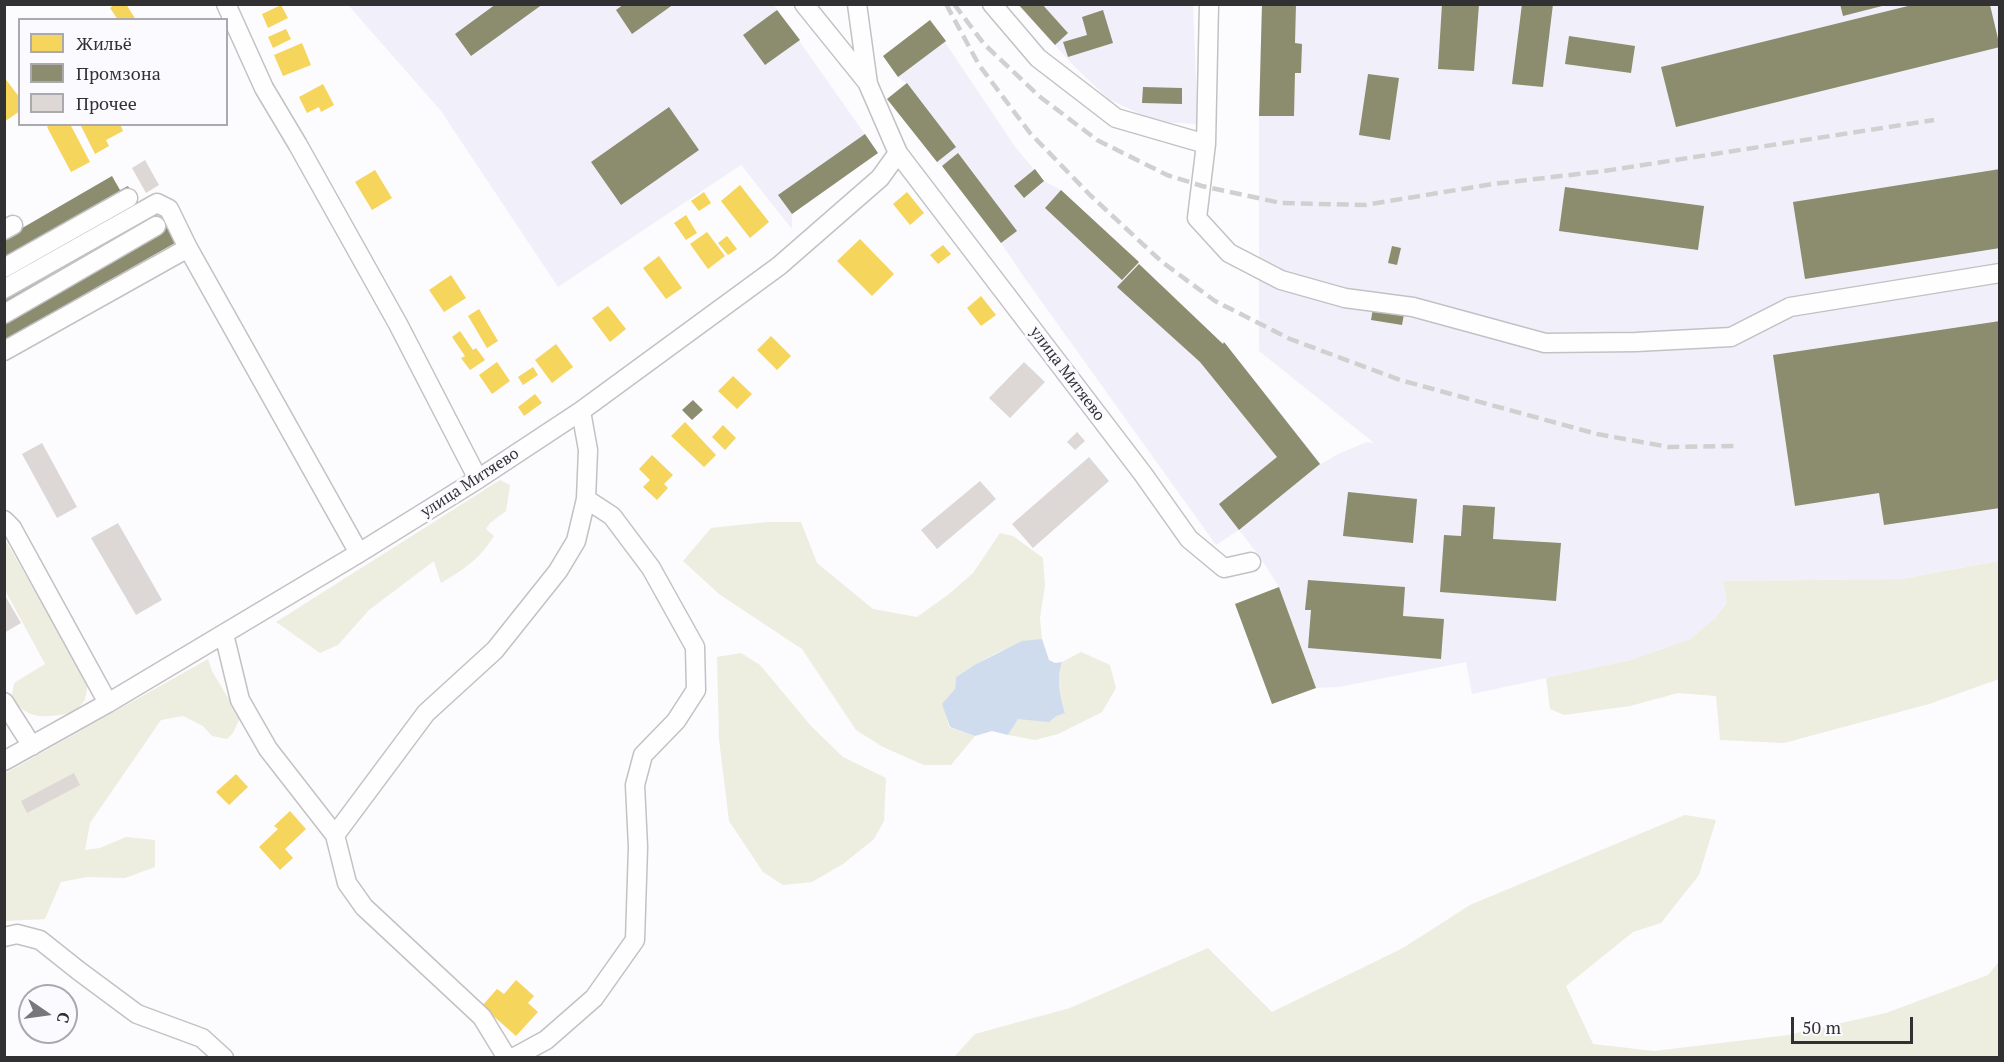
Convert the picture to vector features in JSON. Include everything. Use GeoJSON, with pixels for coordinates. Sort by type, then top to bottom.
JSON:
{"type":"FeatureCollection","features":[{"type":"Feature","properties":{"kind":"street"},"geometry":{"type":"LineString","coordinates":[[226,4],[264,88],[398,324],[478,479]]}},
{"type":"Feature","properties":{"kind":"street"},"geometry":{"type":"LineString","coordinates":[[804,4],[868,84]]}},
{"type":"Feature","properties":{"kind":"street","name":"улица Митяево"},"geometry":{"type":"LineString","coordinates":[[857,4],[868,84],[898,153],[1143,474],[1189,539],[1224,568],[1251,562]]}},
{"type":"Feature","properties":{"kind":"street"},"geometry":{"type":"LineString","coordinates":[[992,4],[1038,58],[1116,118],[1206,144]]}},
{"type":"Feature","properties":{"kind":"street"},"geometry":{"type":"LineString","coordinates":[[1209,4],[1206,144],[1197,218],[1229,253],[1281,280],[1345,298],[1413,307],[1545,343],[1636,342],[1731,337],[1790,307],[2000,273]]}},
{"type":"Feature","properties":{"kind":"street","name":"улица Митяево"},"geometry":{"type":"LineString","coordinates":[[4,761],[108,703],[359,553],[581,411],[779,266],[880,178],[898,153]]}},
{"type":"Feature","properties":{"kind":"street"},"geometry":{"type":"LineString","coordinates":[[4,268],[128,198]]}},
{"type":"Feature","properties":{"kind":"street"},"geometry":{"type":"LineString","coordinates":[[4,288],[157,203],[169,209],[188,248],[359,553]]}},
{"type":"Feature","properties":{"kind":"street"},"geometry":{"type":"LineString","coordinates":[[4,314],[156,226]]}},
{"type":"Feature","properties":{"kind":"street"},"geometry":{"type":"LineString","coordinates":[[4,351],[188,248]]}},
{"type":"Feature","properties":{"kind":"street"},"geometry":{"type":"LineString","coordinates":[[335,835],[426,713],[495,650],[558,571],[576,541],[586,499],[588,450],[581,411]]}},
{"type":"Feature","properties":{"kind":"street"},"geometry":{"type":"LineString","coordinates":[[513,1058],[546,1040],[594,998],[635,940],[638,847],[635,785],[644,755],[676,721],[696,690],[695,647],[651,568],[612,516],[586,499]]}},
{"type":"Feature","properties":{"kind":"street"},"geometry":{"type":"LineString","coordinates":[[4,520],[12,528],[108,703]]}},
{"type":"Feature","properties":{"kind":"street"},"geometry":{"type":"LineString","coordinates":[[224,634],[240,700],[268,749],[335,835],[347,883],[364,907],[482,1017],[507,1058]]}},
{"type":"Feature","properties":{"kind":"street"},"geometry":{"type":"LineString","coordinates":[[4,702],[32,746]]}},
{"type":"Feature","properties":{"kind":"street"},"geometry":{"type":"LineString","coordinates":[[4,937],[17,934],[40,940],[137,1014],[202,1038],[224,1058]]}},
{"type":"Feature","properties":{"kind":"shaded area"},"geometry":{"type":"Polygon","coordinates":[[[348,5],[774,5],[878,153],[792,214],[792,229],[741,165],[558,287],[441,111],[348,5]]]}},
{"type":"Feature","properties":{"kind":"shaded area"},"geometry":{"type":"Polygon","coordinates":[[[1018,5],[1193,5],[1198,124],[1157,122],[1108,99],[1018,5]]]}},
{"type":"Feature","properties":{"kind":"shaded area"},"geometry":{"type":"Polygon","coordinates":[[[1262,5],[1999,5],[1999,561],[1901,579],[1723,581],[1727,601],[1715,618],[1690,639],[1631,660],[1472,694],[1466,662],[1339,687],[1316,688],[1279,587],[1260,557],[1239,530],[1216,545],[1001,243],[887,99],[906,83],[898,77],[883,56],[930,20],[1016,148],[1044,181],[1061,190],[1222,343],[1224,342],[1321,464],[1367,442],[1374,443],[1259,351],[1259,116],[1262,5]]]}},
{"type":"Feature","properties":{"kind":"shaded area"},"geometry":{"type":"Polygon","coordinates":[[[500,480],[510,485],[506,511],[486,529],[494,536],[477,558],[457,573],[441,583],[434,561],[369,610],[338,645],[320,653],[276,622],[500,480]]]}},
{"type":"Feature","properties":{"kind":"shaded area"},"geometry":{"type":"Polygon","coordinates":[[[767,522],[801,522],[817,563],[873,609],[917,617],[973,573],[1000,533],[1013,536],[1043,558],[1045,585],[1040,618],[1042,639],[1019,644],[997,653],[956,677],[955,689],[943,704],[949,727],[975,736],[951,765],[924,765],[883,747],[856,730],[802,649],[719,594],[683,561],[711,528],[767,522]]]}},
{"type":"Feature","properties":{"kind":"shaded area"},"geometry":{"type":"Polygon","coordinates":[[[4,538],[88,683],[85,700],[75,712],[48,716],[31,714],[17,704],[12,695],[14,683],[45,664],[5,590],[4,538]]]}},
{"type":"Feature","properties":{"kind":"shaded area"},"geometry":{"type":"Polygon","coordinates":[[[1999,561],[1999,679],[1929,704],[1784,743],[1720,740],[1716,696],[1678,693],[1630,706],[1564,715],[1550,709],[1546,678],[1631,660],[1690,639],[1715,618],[1727,602],[1723,581],[1901,579],[1999,561]]]}},
{"type":"Feature","properties":{"kind":"shaded area"},"geometry":{"type":"Polygon","coordinates":[[[1081,652],[1110,665],[1116,688],[1102,712],[1058,734],[1035,740],[1008,735],[1018,719],[1065,713],[1059,688],[1060,668],[1062,662],[1081,652]]]}},
{"type":"Feature","properties":{"kind":"shaded area"},"geometry":{"type":"Polygon","coordinates":[[[741,653],[760,665],[811,726],[843,757],[886,778],[884,821],[874,839],[843,864],[812,882],[783,885],[763,872],[729,821],[719,739],[717,657],[741,653]]]}},
{"type":"Feature","properties":{"kind":"shaded area"},"geometry":{"type":"Polygon","coordinates":[[[208,659],[212,671],[240,718],[233,733],[227,739],[212,736],[203,726],[183,716],[161,720],[90,823],[85,850],[100,848],[126,837],[155,840],[155,867],[125,878],[87,877],[61,882],[45,919],[5,921],[4,774],[208,659]]]}},
{"type":"Feature","properties":{"kind":"shaded area"},"geometry":{"type":"Polygon","coordinates":[[[1685,815],[1716,820],[1699,875],[1661,923],[1633,932],[1566,986],[1593,1044],[1654,1051],[1788,1035],[1886,1013],[1988,975],[1999,962],[1999,1057],[954,1057],[975,1034],[1070,1008],[1208,948],[1272,1012],[1403,948],[1470,905],[1685,815]]]}},
{"type":"Feature","properties":{"kind":"water"},"geometry":{"type":"Polygon","coordinates":[[[1042,639],[1049,660],[1055,663],[1062,662],[1059,681],[1065,713],[1049,722],[1018,719],[1008,735],[992,731],[975,736],[950,727],[942,704],[955,689],[956,677],[976,664],[1022,641],[1042,639]]]}},
{"type":"Feature","properties":{"kind":"building: Жильё"},"geometry":{"type":"Polygon","coordinates":[[[115,4],[126,4],[135,18],[117,18],[110,8],[115,4]]]}},
{"type":"Feature","properties":{"kind":"building: Жильё"},"geometry":{"type":"Polygon","coordinates":[[[281,5],[288,18],[268,28],[262,14],[281,5]]]}},
{"type":"Feature","properties":{"kind":"building: Жильё"},"geometry":{"type":"Polygon","coordinates":[[[286,29],[291,39],[273,48],[268,37],[286,29]]]}},
{"type":"Feature","properties":{"kind":"building: Жильё"},"geometry":{"type":"Polygon","coordinates":[[[302,43],[311,65],[283,76],[274,55],[302,43]]]}},
{"type":"Feature","properties":{"kind":"building: Жильё"},"geometry":{"type":"Polygon","coordinates":[[[4,77],[18,95],[18,112],[4,122],[4,77]]]}},
{"type":"Feature","properties":{"kind":"building: Жильё"},"geometry":{"type":"Polygon","coordinates":[[[323,84],[334,105],[321,112],[319,107],[307,113],[299,97],[323,84]]]}},
{"type":"Feature","properties":{"kind":"building: Жильё"},"geometry":{"type":"Polygon","coordinates":[[[71,126],[90,162],[71,172],[47,127],[71,126]]]}},
{"type":"Feature","properties":{"kind":"building: Жильё"},"geometry":{"type":"Polygon","coordinates":[[[81,126],[121,126],[123,131],[106,140],[109,146],[95,154],[81,126]]]}},
{"type":"Feature","properties":{"kind":"building: Жильё"},"geometry":{"type":"Polygon","coordinates":[[[375,170],[392,198],[372,210],[355,182],[375,170]]]}},
{"type":"Feature","properties":{"kind":"building: Жильё"},"geometry":{"type":"Polygon","coordinates":[[[740,185],[769,222],[750,238],[721,201],[740,185]]]}},
{"type":"Feature","properties":{"kind":"building: Жильё"},"geometry":{"type":"Polygon","coordinates":[[[704,192],[711,203],[699,211],[691,201],[704,192]]]}},
{"type":"Feature","properties":{"kind":"building: Жильё"},"geometry":{"type":"Polygon","coordinates":[[[907,192],[924,213],[910,225],[893,204],[907,192]]]}},
{"type":"Feature","properties":{"kind":"building: Жильё"},"geometry":{"type":"Polygon","coordinates":[[[686,215],[697,233],[686,240],[674,223],[686,215]]]}},
{"type":"Feature","properties":{"kind":"building: Жильё"},"geometry":{"type":"Polygon","coordinates":[[[707,232],[725,256],[708,269],[690,244],[707,232]]]}},
{"type":"Feature","properties":{"kind":"building: Жильё"},"geometry":{"type":"Polygon","coordinates":[[[727,236],[737,249],[728,255],[718,243],[727,236]]]}},
{"type":"Feature","properties":{"kind":"building: Жильё"},"geometry":{"type":"Polygon","coordinates":[[[860,239],[894,274],[872,296],[837,261],[860,239]]]}},
{"type":"Feature","properties":{"kind":"building: Жильё"},"geometry":{"type":"Polygon","coordinates":[[[943,245],[951,254],[938,264],[930,255],[943,245]]]}},
{"type":"Feature","properties":{"kind":"building: Жильё"},"geometry":{"type":"Polygon","coordinates":[[[659,256],[682,288],[666,299],[643,268],[659,256]]]}},
{"type":"Feature","properties":{"kind":"building: Жильё"},"geometry":{"type":"Polygon","coordinates":[[[451,275],[466,298],[444,312],[429,290],[451,275]]]}},
{"type":"Feature","properties":{"kind":"building: Жильё"},"geometry":{"type":"Polygon","coordinates":[[[981,296],[996,315],[981,326],[967,308],[981,296]]]}},
{"type":"Feature","properties":{"kind":"building: Жильё"},"geometry":{"type":"Polygon","coordinates":[[[608,306],[626,329],[610,342],[592,318],[608,306]]]}},
{"type":"Feature","properties":{"kind":"building: Жильё"},"geometry":{"type":"Polygon","coordinates":[[[479,309],[498,341],[487,348],[468,316],[479,309]]]}},
{"type":"Feature","properties":{"kind":"building: Жильё"},"geometry":{"type":"Polygon","coordinates":[[[460,331],[473,350],[476,348],[485,360],[470,370],[461,358],[465,356],[452,337],[460,331]]]}},
{"type":"Feature","properties":{"kind":"building: Жильё"},"geometry":{"type":"Polygon","coordinates":[[[771,336],[791,356],[777,370],[757,350],[771,336]]]}},
{"type":"Feature","properties":{"kind":"building: Жильё"},"geometry":{"type":"Polygon","coordinates":[[[556,344],[573,367],[552,383],[535,360],[556,344]]]}},
{"type":"Feature","properties":{"kind":"building: Жильё"},"geometry":{"type":"Polygon","coordinates":[[[497,362],[510,381],[492,394],[479,375],[497,362]]]}},
{"type":"Feature","properties":{"kind":"building: Жильё"},"geometry":{"type":"Polygon","coordinates":[[[533,367],[538,375],[523,385],[518,377],[533,367]]]}},
{"type":"Feature","properties":{"kind":"building: Жильё"},"geometry":{"type":"Polygon","coordinates":[[[733,376],[752,394],[737,409],[718,391],[733,376]]]}},
{"type":"Feature","properties":{"kind":"building: Жильё"},"geometry":{"type":"Polygon","coordinates":[[[535,394],[542,403],[524,416],[518,407],[535,394]]]}},
{"type":"Feature","properties":{"kind":"building: Жильё"},"geometry":{"type":"Polygon","coordinates":[[[685,422],[716,455],[704,467],[671,436],[685,422]]]}},
{"type":"Feature","properties":{"kind":"building: Жильё"},"geometry":{"type":"Polygon","coordinates":[[[723,425],[736,438],[725,450],[712,437],[723,425]]]}},
{"type":"Feature","properties":{"kind":"building: Жильё"},"geometry":{"type":"Polygon","coordinates":[[[652,455],[673,475],[664,484],[668,488],[657,500],[643,487],[650,480],[639,469],[652,455]]]}},
{"type":"Feature","properties":{"kind":"building: Жильё"},"geometry":{"type":"Polygon","coordinates":[[[236,774],[248,787],[229,805],[216,792],[236,774]]]}},
{"type":"Feature","properties":{"kind":"building: Жильё"},"geometry":{"type":"Polygon","coordinates":[[[290,811],[306,829],[285,849],[293,858],[280,870],[259,847],[278,829],[274,826],[290,811]]]}},
{"type":"Feature","properties":{"kind":"building: Жильё"},"geometry":{"type":"Polygon","coordinates":[[[516,980],[534,996],[528,1003],[538,1012],[516,1036],[482,1006],[497,989],[504,994],[516,980]]]}},
{"type":"Feature","properties":{"kind":"building: Промзона"},"geometry":{"type":"Polygon","coordinates":[[[496,4],[543,4],[471,56],[455,34],[496,4]]]}},
{"type":"Feature","properties":{"kind":"building: Промзона"},"geometry":{"type":"Polygon","coordinates":[[[624,4],[674,4],[632,34],[616,10],[624,4]]]}},
{"type":"Feature","properties":{"kind":"building: Промзона"},"geometry":{"type":"Polygon","coordinates":[[[1018,4],[1042,4],[1068,33],[1055,45],[1018,4]]]}},
{"type":"Feature","properties":{"kind":"building: Промзона"},"geometry":{"type":"Polygon","coordinates":[[[1262,4],[1296,4],[1295,43],[1302,44],[1301,73],[1295,73],[1294,116],[1259,116],[1262,4]]]}},
{"type":"Feature","properties":{"kind":"building: Промзона"},"geometry":{"type":"Polygon","coordinates":[[[1442,4],[1479,4],[1474,71],[1438,69],[1442,4]]]}},
{"type":"Feature","properties":{"kind":"building: Промзона"},"geometry":{"type":"Polygon","coordinates":[[[1522,4],[1553,4],[1543,87],[1512,84],[1522,4]]]}},
{"type":"Feature","properties":{"kind":"building: Промзона"},"geometry":{"type":"Polygon","coordinates":[[[1840,4],[1886,4],[1886,5],[1843,16],[1840,4]]]}},
{"type":"Feature","properties":{"kind":"building: Промзона"},"geometry":{"type":"Polygon","coordinates":[[[1912,5],[1990,5],[2000,47],[1676,127],[1661,67],[1912,5]]]}},
{"type":"Feature","properties":{"kind":"building: Промзона"},"geometry":{"type":"Polygon","coordinates":[[[777,10],[800,40],[765,65],[743,35],[777,10]]]}},
{"type":"Feature","properties":{"kind":"building: Промзона"},"geometry":{"type":"Polygon","coordinates":[[[1103,10],[1113,43],[1068,57],[1063,42],[1087,35],[1082,17],[1103,10]]]}},
{"type":"Feature","properties":{"kind":"building: Промзона"},"geometry":{"type":"Polygon","coordinates":[[[930,20],[946,41],[898,77],[883,56],[930,20]]]}},
{"type":"Feature","properties":{"kind":"building: Промзона"},"geometry":{"type":"Polygon","coordinates":[[[1569,36],[1635,46],[1631,73],[1565,64],[1569,36]]]}},
{"type":"Feature","properties":{"kind":"building: Промзона"},"geometry":{"type":"Polygon","coordinates":[[[1368,74],[1399,78],[1390,140],[1359,135],[1368,74]]]}},
{"type":"Feature","properties":{"kind":"building: Промзона"},"geometry":{"type":"Polygon","coordinates":[[[907,83],[956,147],[937,162],[887,99],[907,83]]]}},
{"type":"Feature","properties":{"kind":"building: Промзона"},"geometry":{"type":"Polygon","coordinates":[[[1143,87],[1182,88],[1182,104],[1142,103],[1143,87]]]}},
{"type":"Feature","properties":{"kind":"building: Промзона"},"geometry":{"type":"Polygon","coordinates":[[[669,107],[699,150],[621,205],[591,162],[669,107]]]}},
{"type":"Feature","properties":{"kind":"building: Промзона"},"geometry":{"type":"Polygon","coordinates":[[[865,134],[878,153],[792,214],[778,195],[865,134]]]}},
{"type":"Feature","properties":{"kind":"building: Промзона"},"geometry":{"type":"Polygon","coordinates":[[[958,153],[1017,231],[1001,243],[942,166],[958,153]]]}},
{"type":"Feature","properties":{"kind":"building: Промзона"},"geometry":{"type":"Polygon","coordinates":[[[1035,169],[1044,181],[1024,198],[1014,186],[1035,169]]]}},
{"type":"Feature","properties":{"kind":"building: Промзона"},"geometry":{"type":"Polygon","coordinates":[[[2000,169],[2000,248],[1805,279],[1793,202],[2000,169]]]}},
{"type":"Feature","properties":{"kind":"building: Промзона"},"geometry":{"type":"Polygon","coordinates":[[[112,176],[120,190],[128,186],[137,202],[5,277],[5,238],[112,176]]]}},
{"type":"Feature","properties":{"kind":"building: Промзона"},"geometry":{"type":"Polygon","coordinates":[[[1565,187],[1704,206],[1698,250],[1559,231],[1565,187]]]}},
{"type":"Feature","properties":{"kind":"building: Промзона"},"geometry":{"type":"Polygon","coordinates":[[[1061,190],[1139,262],[1122,280],[1045,208],[1061,190]]]}},
{"type":"Feature","properties":{"kind":"building: Промзона"},"geometry":{"type":"Polygon","coordinates":[[[157,215],[163,227],[172,222],[182,239],[4,340],[4,301],[157,215]]]}},
{"type":"Feature","properties":{"kind":"building: Промзона"},"geometry":{"type":"Polygon","coordinates":[[[1392,246],[1401,248],[1397,265],[1388,263],[1392,246]]]}},
{"type":"Feature","properties":{"kind":"building: Промзона"},"geometry":{"type":"Polygon","coordinates":[[[1139,264],[1223,344],[1224,342],[1320,464],[1239,530],[1219,504],[1277,457],[1200,362],[1117,287],[1139,264]]]}},
{"type":"Feature","properties":{"kind":"building: Промзона"},"geometry":{"type":"Polygon","coordinates":[[[1373,308],[1404,314],[1402,325],[1371,320],[1373,308]]]}},
{"type":"Feature","properties":{"kind":"building: Промзона"},"geometry":{"type":"Polygon","coordinates":[[[2000,321],[2000,508],[1884,525],[1879,493],[1795,506],[1773,355],[2000,321]]]}},
{"type":"Feature","properties":{"kind":"building: Промзона"},"geometry":{"type":"Polygon","coordinates":[[[693,400],[703,410],[692,420],[682,410],[693,400]]]}},
{"type":"Feature","properties":{"kind":"building: Промзона"},"geometry":{"type":"Polygon","coordinates":[[[1348,492],[1417,499],[1413,543],[1343,536],[1348,492]]]}},
{"type":"Feature","properties":{"kind":"building: Промзона"},"geometry":{"type":"Polygon","coordinates":[[[1463,505],[1495,507],[1493,539],[1561,543],[1556,601],[1440,592],[1444,535],[1461,536],[1463,505]]]}},
{"type":"Feature","properties":{"kind":"building: Промзона"},"geometry":{"type":"Polygon","coordinates":[[[1308,580],[1405,587],[1403,616],[1444,619],[1441,659],[1308,648],[1311,610],[1305,610],[1308,580]]]}},
{"type":"Feature","properties":{"kind":"building: Промзона"},"geometry":{"type":"Polygon","coordinates":[[[1279,587],[1316,688],[1272,704],[1235,604],[1279,587]]]}},
{"type":"Feature","properties":{"kind":"building: Прочее"},"geometry":{"type":"Polygon","coordinates":[[[145,160],[159,185],[146,193],[132,168],[145,160]]]}},
{"type":"Feature","properties":{"kind":"building: Прочее"},"geometry":{"type":"Polygon","coordinates":[[[1024,362],[1045,382],[1010,418],[989,398],[1024,362]]]}},
{"type":"Feature","properties":{"kind":"building: Прочее"},"geometry":{"type":"Polygon","coordinates":[[[1077,432],[1085,441],[1075,450],[1067,442],[1077,432]]]}},
{"type":"Feature","properties":{"kind":"building: Прочее"},"geometry":{"type":"Polygon","coordinates":[[[42,443],[77,507],[57,518],[22,454],[42,443]]]}},
{"type":"Feature","properties":{"kind":"building: Прочее"},"geometry":{"type":"Polygon","coordinates":[[[1089,457],[1109,481],[1033,548],[1012,524],[1089,457]]]}},
{"type":"Feature","properties":{"kind":"building: Прочее"},"geometry":{"type":"Polygon","coordinates":[[[980,481],[996,499],[937,549],[921,530],[980,481]]]}},
{"type":"Feature","properties":{"kind":"building: Прочее"},"geometry":{"type":"Polygon","coordinates":[[[118,523],[162,600],[136,615],[91,538],[118,523]]]}},
{"type":"Feature","properties":{"kind":"building: Прочее"},"geometry":{"type":"Polygon","coordinates":[[[4,594],[21,623],[4,633],[4,594]]]}},
{"type":"Feature","properties":{"kind":"building: Прочее"},"geometry":{"type":"Polygon","coordinates":[[[74,773],[80,785],[27,813],[21,801],[74,773]]]}},
{"type":"Feature","properties":{"kind":"railway"},"geometry":{"type":"LineString","coordinates":[[946,4],[979,65],[1030,133],[1090,195],[1162,262],[1215,301],[1290,339],[1400,380],[1597,434],[1669,447],[1739,446]]}},
{"type":"Feature","properties":{"kind":"railway"},"geometry":{"type":"LineString","coordinates":[[954,4],[984,44],[1039,96],[1097,140],[1167,175],[1202,186],[1281,203],[1365,205],[1493,184],[1604,171],[1934,120]]}}]}
